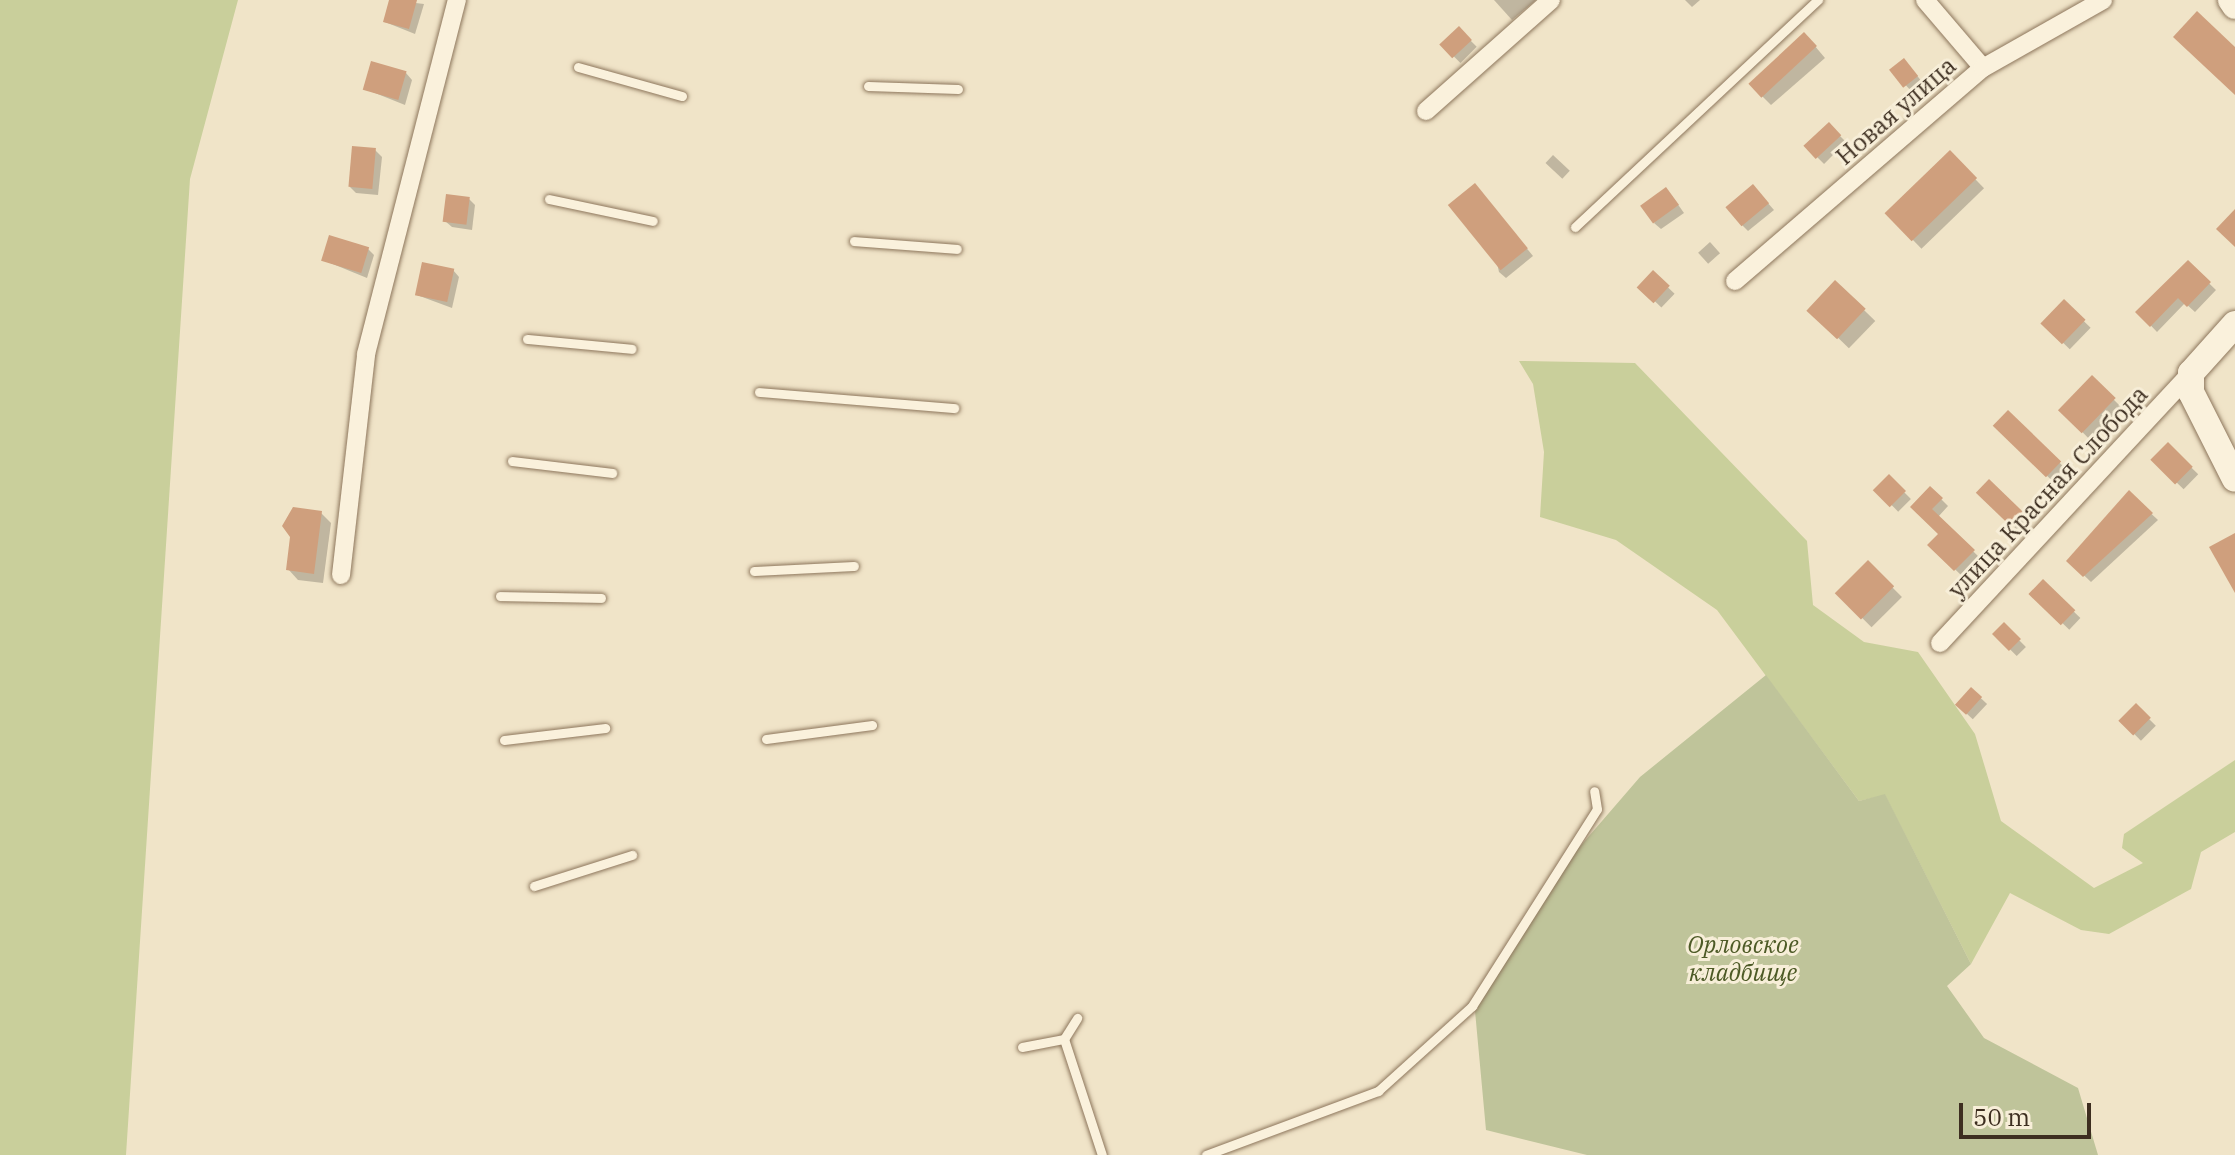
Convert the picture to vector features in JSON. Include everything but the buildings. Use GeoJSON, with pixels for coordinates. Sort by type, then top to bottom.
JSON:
{"type":"FeatureCollection","features":[{"type":"Feature","properties":{"kind":"main road"},"geometry":{"type":"LineString","coordinates":[[2231,0],[2235,6]]}},
{"type":"Feature","properties":{"kind":"main road"},"geometry":{"type":"LineString","coordinates":[[2235,324],[2178,382],[2235,479]]}},
{"type":"Feature","properties":{"kind":"street"},"geometry":{"type":"LineString","coordinates":[[341,575],[366,354],[457,0]]}},
{"type":"Feature","properties":{"kind":"street"},"geometry":{"type":"LineString","coordinates":[[1426,111],[1551,0]]}},
{"type":"Feature","properties":{"kind":"street"},"geometry":{"type":"LineString","coordinates":[[1925,0],[1983,68]]}},
{"type":"Feature","properties":{"kind":"street","name":"Новая улица"},"geometry":{"type":"LineString","coordinates":[[1735,281],[1983,68],[2103,0]]}},
{"type":"Feature","properties":{"kind":"street","name":"улица Красная Слобода"},"geometry":{"type":"LineString","coordinates":[[1940,643],[2178,382]]}},
{"type":"Feature","properties":{"kind":"lane"},"geometry":{"type":"LineString","coordinates":[[1575,227],[1818,0]]}},
{"type":"Feature","properties":{"kind":"lane"},"geometry":{"type":"LineString","coordinates":[[578,67],[682,96]]}},
{"type":"Feature","properties":{"kind":"lane"},"geometry":{"type":"LineString","coordinates":[[868,86],[958,89]]}},
{"type":"Feature","properties":{"kind":"lane"},"geometry":{"type":"LineString","coordinates":[[549,199],[653,221]]}},
{"type":"Feature","properties":{"kind":"lane"},"geometry":{"type":"LineString","coordinates":[[854,241],[957,249]]}},
{"type":"Feature","properties":{"kind":"lane"},"geometry":{"type":"LineString","coordinates":[[527,339],[632,349]]}},
{"type":"Feature","properties":{"kind":"lane"},"geometry":{"type":"LineString","coordinates":[[759,392],[954,408]]}},
{"type":"Feature","properties":{"kind":"lane"},"geometry":{"type":"LineString","coordinates":[[512,461],[612,473]]}},
{"type":"Feature","properties":{"kind":"lane"},"geometry":{"type":"LineString","coordinates":[[754,571],[854,566]]}},
{"type":"Feature","properties":{"kind":"lane"},"geometry":{"type":"LineString","coordinates":[[500,596],[601,598]]}},
{"type":"Feature","properties":{"kind":"lane"},"geometry":{"type":"LineString","coordinates":[[766,739],[872,725]]}},
{"type":"Feature","properties":{"kind":"lane"},"geometry":{"type":"LineString","coordinates":[[504,740],[605,728]]}},
{"type":"Feature","properties":{"kind":"lane"},"geometry":{"type":"LineString","coordinates":[[1206,1155],[1378,1091],[1472,1006],[1597,809],[1594,791]]}},
{"type":"Feature","properties":{"kind":"lane"},"geometry":{"type":"LineString","coordinates":[[534,886],[632,855]]}},
{"type":"Feature","properties":{"kind":"lane"},"geometry":{"type":"LineString","coordinates":[[1022,1047],[1064,1039],[1077,1018]]}},
{"type":"Feature","properties":{"kind":"lane"},"geometry":{"type":"LineString","coordinates":[[1064,1039],[1102,1155]]}},
{"type":"Feature","properties":{"kind":"green space"},"geometry":{"type":"Polygon","coordinates":[[[0,0],[238,0],[190,179],[126,1155],[0,1155],[0,0]]]}},
{"type":"Feature","properties":{"kind":"green space"},"geometry":{"type":"Polygon","coordinates":[[[1519,361],[1635,363],[1807,541],[1813,605],[1864,642],[1918,652],[1975,734],[2001,821],[2094,888],[2143,863],[2122,848],[2124,834],[2235,760],[2235,832],[2201,852],[2191,889],[2109,934],[2081,930],[2010,893],[1971,964],[1885,795],[1859,801],[1717,610],[1616,540],[1540,517],[1544,452],[1533,384],[1519,361]]]}},
{"type":"Feature","properties":{"kind":"green space","name":"Орловское кладбище"},"geometry":{"type":"Polygon","coordinates":[[[1766,675],[1859,801],[1885,794],[1971,964],[1947,986],[1984,1038],[2078,1088],[2098,1155],[1587,1155],[1486,1130],[1475,1011],[1564,865],[1640,777],[1766,675]]]}}]}
